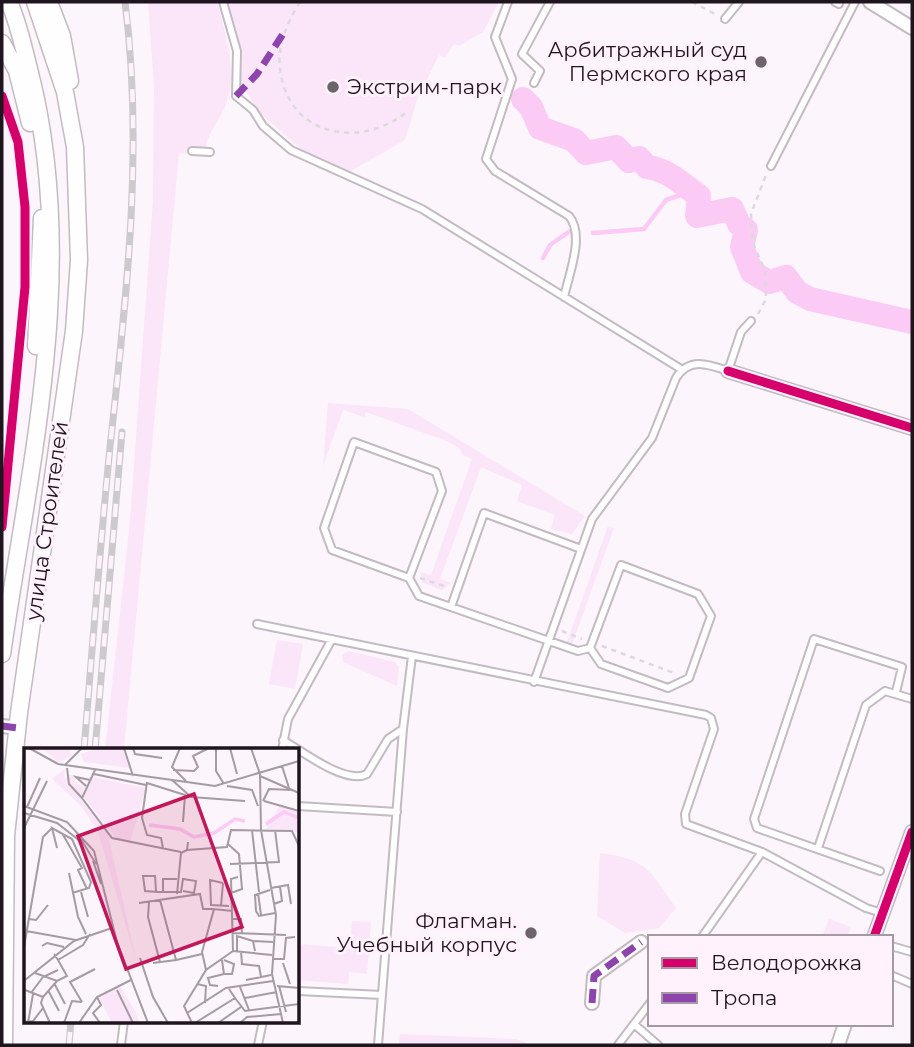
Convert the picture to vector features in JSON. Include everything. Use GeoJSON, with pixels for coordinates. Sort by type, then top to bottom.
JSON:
{"type":"FeatureCollection","features":[{"type":"Feature","properties":{"kind":"main road","name":"улица Строителей"},"geometry":{"type":"LineString","coordinates":[[2,654],[51,312],[53,223],[36,94],[9,2]]}},
{"type":"Feature","properties":{"kind":"main road","name":"улица Строителей"},"geometry":{"type":"LineString","coordinates":[[4,1045],[10,727],[74,331],[79,216],[75,147],[65,92],[35,2]]}},
{"type":"Feature","properties":{"kind":"main road"},"geometry":{"type":"LineString","coordinates":[[49,2],[62,36],[70,73],[77,142],[79,216]]}},
{"type":"Feature","properties":{"kind":"main road"},"geometry":{"type":"LineString","coordinates":[[2,43],[17,71],[39,175],[42,225],[36,353],[40,395]]}},
{"type":"Feature","properties":{"kind":"street"},"geometry":{"type":"LineString","coordinates":[[870,2],[912,28]]}},
{"type":"Feature","properties":{"kind":"street"},"geometry":{"type":"LineString","coordinates":[[728,371],[912,428]]}},
{"type":"Feature","properties":{"kind":"street"},"geometry":{"type":"LineString","coordinates":[[875,935],[898,878],[912,832]]}},
{"type":"Feature","properties":{"kind":"street"},"geometry":{"type":"LineString","coordinates":[[592,1003],[594,976],[641,942]]}},
{"type":"Feature","properties":{"kind":"street"},"geometry":{"type":"LineString","coordinates":[[838,1045],[844,1026]]}},
{"type":"Feature","properties":{"kind":"lane"},"geometry":{"type":"LineString","coordinates":[[223,2],[237,51],[236,96],[253,110],[263,126],[291,150],[422,209],[681,369],[701,363],[728,371],[741,332],[751,321]]}},
{"type":"Feature","properties":{"kind":"lane"},"geometry":{"type":"LineString","coordinates":[[508,2],[495,37],[512,79],[486,159],[495,171],[569,216],[575,223],[576,239],[564,297]]}},
{"type":"Feature","properties":{"kind":"lane"},"geometry":{"type":"LineString","coordinates":[[534,83],[540,71],[522,54],[550,2]]}},
{"type":"Feature","properties":{"kind":"lane"},"geometry":{"type":"LineString","coordinates":[[725,19],[739,2]]}},
{"type":"Feature","properties":{"kind":"lane"},"geometry":{"type":"LineString","coordinates":[[771,166],[855,2]]}},
{"type":"Feature","properties":{"kind":"lane"},"geometry":{"type":"LineString","coordinates":[[192,150],[210,152]]}},
{"type":"Feature","properties":{"kind":"lane"},"geometry":{"type":"LineString","coordinates":[[534,682],[592,519],[652,438],[681,369]]}},
{"type":"Feature","properties":{"kind":"lane"},"geometry":{"type":"LineString","coordinates":[[410,575],[332,550],[324,528],[354,442],[436,472],[442,491],[410,575],[419,596],[578,651],[591,645],[621,565],[698,594],[711,615],[689,678],[668,688],[601,664],[591,645]]}},
{"type":"Feature","properties":{"kind":"lane"},"geometry":{"type":"LineString","coordinates":[[451,607],[484,513],[581,549]]}},
{"type":"Feature","properties":{"kind":"lane"},"geometry":{"type":"LineString","coordinates":[[257,624],[711,718],[713,735],[685,814],[686,824],[762,852],[866,908],[882,913]]}},
{"type":"Feature","properties":{"kind":"lane"},"geometry":{"type":"LineString","coordinates":[[282,748],[288,719],[332,639]]}},
{"type":"Feature","properties":{"kind":"lane"},"geometry":{"type":"LineString","coordinates":[[880,871],[757,828],[754,819],[814,639],[902,667],[896,692]]}},
{"type":"Feature","properties":{"kind":"lane"},"geometry":{"type":"LineString","coordinates":[[378,1045],[403,729],[412,656]]}},
{"type":"Feature","properties":{"kind":"lane"},"geometry":{"type":"LineString","coordinates":[[818,848],[866,705],[885,691],[896,692],[912,699]]}},
{"type":"Feature","properties":{"kind":"lane"},"geometry":{"type":"LineString","coordinates":[[299,749],[342,774],[361,777],[367,774],[390,737],[403,729]]}},
{"type":"Feature","properties":{"kind":"lane"},"geometry":{"type":"LineString","coordinates":[[283,740],[297,748]]}},
{"type":"Feature","properties":{"kind":"lane"},"geometry":{"type":"LineString","coordinates":[[299,806],[397,812]]}},
{"type":"Feature","properties":{"kind":"lane"},"geometry":{"type":"LineString","coordinates":[[704,935],[762,852]]}},
{"type":"Feature","properties":{"kind":"lane"},"geometry":{"type":"LineString","coordinates":[[893,947],[912,952]]}},
{"type":"Feature","properties":{"kind":"lane"},"geometry":{"type":"LineString","coordinates":[[893,976],[912,984]]}},
{"type":"Feature","properties":{"kind":"lane"},"geometry":{"type":"LineString","coordinates":[[299,990],[382,995]]}},
{"type":"Feature","properties":{"kind":"lane"},"geometry":{"type":"LineString","coordinates":[[618,1045],[648,1006]]}},
{"type":"Feature","properties":{"kind":"lane"},"geometry":{"type":"LineString","coordinates":[[121,1045],[124,1023]]}},
{"type":"Feature","properties":{"kind":"lane"},"geometry":{"type":"LineString","coordinates":[[258,1045],[262,1023]]}},
{"type":"Feature","properties":{"kind":"lane"},"geometry":{"type":"LineString","coordinates":[[634,1024],[659,1045]]}},
{"type":"Feature","properties":{"kind":"path"},"geometry":{"type":"LineString","coordinates":[[300,2],[285,31],[279,67],[284,87],[293,104],[322,128],[358,135],[376,132],[407,112]]}},
{"type":"Feature","properties":{"kind":"path"},"geometry":{"type":"LineString","coordinates":[[692,2],[725,19]]}},
{"type":"Feature","properties":{"kind":"path"},"geometry":{"type":"LineString","coordinates":[[751,321],[765,305],[766,278],[753,243],[751,214],[764,181]]}},
{"type":"Feature","properties":{"kind":"path"},"geometry":{"type":"LineString","coordinates":[[410,575],[457,591]]}},
{"type":"Feature","properties":{"kind":"path"},"geometry":{"type":"LineString","coordinates":[[553,628],[591,645],[689,678]]}},
{"type":"Feature","properties":{"kind":"shaded area"},"geometry":{"type":"Polygon","coordinates":[[[148,2],[217,2],[230,56],[228,98],[209,137],[204,156],[179,153],[124,748],[105,748],[130,521],[153,200],[154,86],[148,2]]]}},
{"type":"Feature","properties":{"kind":"shaded area","name":"Экстрим-парк"},"geometry":{"type":"Polygon","coordinates":[[[225,2],[499,2],[483,32],[459,46],[454,44],[445,58],[439,55],[417,100],[405,140],[351,171],[303,151],[258,111],[239,79],[238,53],[225,2]]]}},
{"type":"Feature","properties":{"kind":"shaded area"},"geometry":{"type":"Polygon","coordinates":[[[328,403],[408,409],[585,516],[572,534],[551,529],[555,515],[517,501],[522,485],[481,467],[440,579],[451,583],[442,590],[423,583],[420,572],[431,575],[472,459],[447,441],[366,412],[364,417],[343,410],[323,466],[328,403]]]}},
{"type":"Feature","properties":{"kind":"shaded area"},"geometry":{"type":"Polygon","coordinates":[[[608,526],[614,528],[572,644],[567,642],[608,526]]]}},
{"type":"Feature","properties":{"kind":"shaded area"},"geometry":{"type":"Polygon","coordinates":[[[277,640],[303,644],[295,689],[269,684],[277,640]]]}},
{"type":"Feature","properties":{"kind":"shaded area"},"geometry":{"type":"Polygon","coordinates":[[[348,651],[395,662],[399,667],[397,686],[343,662],[342,655],[348,651]]]}},
{"type":"Feature","properties":{"kind":"shaded area"},"geometry":{"type":"Polygon","coordinates":[[[600,853],[638,863],[653,875],[676,908],[659,928],[625,933],[597,916],[600,853]]]}},
{"type":"Feature","properties":{"kind":"shaded area"},"geometry":{"type":"Polygon","coordinates":[[[829,919],[851,927],[848,935],[823,935],[829,919]]]}},
{"type":"Feature","properties":{"kind":"shaded area"},"geometry":{"type":"Polygon","coordinates":[[[352,921],[371,922],[367,974],[349,972],[348,984],[299,980],[299,944],[350,948],[352,921]]]}},
{"type":"Feature","properties":{"kind":"shaded area"},"geometry":{"type":"Polygon","coordinates":[[[400,1034],[516,1039],[532,1045],[399,1045],[400,1034]]]}},
{"type":"Feature","properties":{"kind":"waterway"},"geometry":{"type":"LineString","coordinates":[[523,99],[531,107],[540,128],[574,140],[586,153],[616,147],[629,161],[639,158],[647,167],[674,178],[699,196],[697,216],[732,209],[739,224],[746,230],[742,247],[752,272],[769,282],[786,277],[797,292],[810,299],[912,322]]}},
{"type":"Feature","properties":{"kind":"waterway"},"geometry":{"type":"LineString","coordinates":[[593,233],[644,229],[666,200],[692,191]]}},
{"type":"Feature","properties":{"kind":"waterway"},"geometry":{"type":"LineString","coordinates":[[543,258],[550,245],[570,231]]}},
{"type":"Feature","properties":{"kind":"railway"},"geometry":{"type":"LineString","coordinates":[[84,748],[131,225],[133,113],[125,2]]}},
{"type":"Feature","properties":{"kind":"railway"},"geometry":{"type":"LineString","coordinates":[[95,748],[122,432]]}},
{"type":"Feature","properties":{"kind":"railway"},"geometry":{"type":"LineString","coordinates":[[69,1045],[71,1023]]}},
{"type":"Feature","properties":{"kind":"marked path"},"geometry":{"type":"LineString","coordinates":[[236,96],[257,74],[285,31]]}},
{"type":"Feature","properties":{"kind":"marked path"},"geometry":{"type":"LineString","coordinates":[[2,726],[18,728]]}},
{"type":"Feature","properties":{"kind":"marked path"},"geometry":{"type":"LineString","coordinates":[[592,1003],[594,976],[641,942]]}},
{"type":"Feature","properties":{"kind":"cycle path"},"geometry":{"type":"LineString","coordinates":[[2,96],[18,142],[25,207],[25,287],[2,527]]}},
{"type":"Feature","properties":{"kind":"cycle path"},"geometry":{"type":"LineString","coordinates":[[728,371],[912,428]]}},
{"type":"Feature","properties":{"kind":"cycle path"},"geometry":{"type":"LineString","coordinates":[[875,935],[912,832]]}},
{"type":"Feature","properties":{"kind":"place","name":"Арбитражный суд Пермского края"},"geometry":{"type":"Point","coordinates":[761,62]}},
{"type":"Feature","properties":{"kind":"place","name":"Экстрим-парк"},"geometry":{"type":"Point","coordinates":[333,87]}},
{"type":"Feature","properties":{"kind":"place","name":"Флагман. Учебный корпус"},"geometry":{"type":"Point","coordinates":[531,933]}}]}
